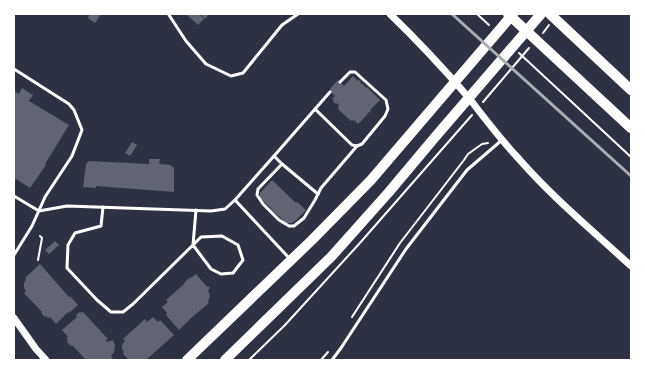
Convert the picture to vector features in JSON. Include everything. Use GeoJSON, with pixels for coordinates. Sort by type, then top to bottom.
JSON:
{"type":"FeatureCollection","features":[{"type":"Feature","properties":{"kind":"main road"},"geometry":{"type":"LineString","coordinates":[[508,14],[631,128]]}},
{"type":"Feature","properties":{"kind":"main road"},"geometry":{"type":"LineString","coordinates":[[187,360],[291,260],[371,180],[514,14]]}},
{"type":"Feature","properties":{"kind":"main road"},"geometry":{"type":"LineString","coordinates":[[225,360],[330,257],[389,192],[541,14]]}},
{"type":"Feature","properties":{"kind":"main road"},"geometry":{"type":"LineString","coordinates":[[552,17],[631,90]]}},
{"type":"Feature","properties":{"kind":"street"},"geometry":{"type":"LineString","coordinates":[[390,14],[444,69],[522,163],[631,266]]}},
{"type":"Feature","properties":{"kind":"street"},"geometry":{"type":"LineString","coordinates":[[14,318],[36,349],[46,360]]}},
{"type":"Feature","properties":{"kind":"lane"},"geometry":{"type":"LineString","coordinates":[[170,14],[169,15],[186,41],[206,64],[231,76],[243,73],[282,25],[298,14]]}},
{"type":"Feature","properties":{"kind":"lane"},"geometry":{"type":"LineString","coordinates":[[14,69],[69,104],[74,110],[82,130],[72,156],[45,197],[32,226],[14,255]]}},
{"type":"Feature","properties":{"kind":"lane"},"geometry":{"type":"LineString","coordinates":[[282,164],[280,168],[258,189],[257,195],[263,204],[279,220],[289,226],[294,226],[304,218],[321,188],[357,146],[362,144],[385,116],[388,109],[386,100],[355,72],[350,72],[340,82]]}},
{"type":"Feature","properties":{"kind":"lane"},"geometry":{"type":"LineString","coordinates":[[14,196],[39,211],[67,206],[211,211],[225,209],[236,200],[330,92]]}},
{"type":"Feature","properties":{"kind":"lane"},"geometry":{"type":"LineString","coordinates":[[315,109],[352,145],[357,146]]}},
{"type":"Feature","properties":{"kind":"lane"},"geometry":{"type":"LineString","coordinates":[[332,360],[406,249],[467,170],[502,140]]}},
{"type":"Feature","properties":{"kind":"lane"},"geometry":{"type":"LineString","coordinates":[[274,156],[318,194]]}},
{"type":"Feature","properties":{"kind":"lane"},"geometry":{"type":"LineString","coordinates":[[236,200],[291,260]]}},
{"type":"Feature","properties":{"kind":"lane"},"geometry":{"type":"LineString","coordinates":[[102,207],[101,226],[75,233],[68,245],[66,268],[97,300],[111,312],[123,312],[134,304],[193,245],[201,237],[222,236],[238,245],[243,260],[233,273],[221,274],[211,269],[193,245],[196,210]]}},
{"type":"Feature","properties":{"kind":"path"},"geometry":{"type":"LineString","coordinates":[[477,14],[493,29]]}},
{"type":"Feature","properties":{"kind":"path"},"geometry":{"type":"LineString","coordinates":[[539,38],[552,17]]}},
{"type":"Feature","properties":{"kind":"path"},"geometry":{"type":"LineString","coordinates":[[483,102],[534,43]]}},
{"type":"Feature","properties":{"kind":"path"},"geometry":{"type":"LineString","coordinates":[[515,49],[631,157]]}},
{"type":"Feature","properties":{"kind":"path"},"geometry":{"type":"LineString","coordinates":[[442,149],[473,114]]}},
{"type":"Feature","properties":{"kind":"path"},"geometry":{"type":"LineString","coordinates":[[38,260],[42,238],[40,236]]}},
{"type":"Feature","properties":{"kind":"building"},"geometry":{"type":"Polygon","coordinates":[[[90,14],[101,14],[95,23],[88,18],[90,14]]]}},
{"type":"Feature","properties":{"kind":"building"},"geometry":{"type":"Polygon","coordinates":[[[186,14],[199,14],[204,19],[198,25],[186,14]]]}},
{"type":"Feature","properties":{"kind":"building"},"geometry":{"type":"Polygon","coordinates":[[[200,14],[209,14],[205,19],[200,14]]]}},
{"type":"Feature","properties":{"kind":"building"},"geometry":{"type":"Polygon","coordinates":[[[353,76],[380,100],[358,124],[354,120],[351,121],[338,109],[339,105],[333,102],[334,101],[332,99],[335,96],[329,90],[338,80],[344,86],[353,76]]]}},
{"type":"Feature","properties":{"kind":"building"},"geometry":{"type":"Polygon","coordinates":[[[22,88],[33,95],[29,101],[69,125],[45,164],[46,165],[30,188],[16,179],[14,180],[14,91],[19,94],[22,88]]]}},
{"type":"Feature","properties":{"kind":"building"},"geometry":{"type":"Polygon","coordinates":[[[132,142],[137,145],[130,156],[125,153],[132,142]]]}},
{"type":"Feature","properties":{"kind":"building"},"geometry":{"type":"Polygon","coordinates":[[[149,159],[160,159],[159,164],[170,165],[174,168],[174,192],[96,186],[96,188],[83,187],[86,164],[89,161],[149,164],[149,159]]]}},
{"type":"Feature","properties":{"kind":"building"},"geometry":{"type":"Polygon","coordinates":[[[272,180],[296,203],[297,202],[306,210],[292,223],[286,223],[260,198],[260,193],[272,180]]]}},
{"type":"Feature","properties":{"kind":"building"},"geometry":{"type":"Polygon","coordinates":[[[55,241],[59,245],[49,254],[45,250],[55,241]]]}},
{"type":"Feature","properties":{"kind":"building"},"geometry":{"type":"Polygon","coordinates":[[[40,264],[78,305],[69,313],[68,312],[56,324],[50,317],[45,317],[24,293],[26,291],[24,288],[25,278],[40,264]]]}},
{"type":"Feature","properties":{"kind":"building"},"geometry":{"type":"Polygon","coordinates":[[[196,274],[207,287],[208,286],[210,288],[208,290],[210,296],[209,303],[179,330],[166,315],[167,313],[162,307],[168,302],[166,300],[189,278],[196,274]]]}},
{"type":"Feature","properties":{"kind":"building"},"geometry":{"type":"Polygon","coordinates":[[[82,311],[108,339],[106,340],[107,342],[113,340],[115,346],[114,352],[111,356],[113,359],[112,360],[86,360],[72,345],[71,346],[67,342],[68,340],[66,339],[68,337],[62,330],[77,317],[76,315],[82,311]]]}},
{"type":"Feature","properties":{"kind":"building"},"geometry":{"type":"Polygon","coordinates":[[[153,317],[158,322],[160,320],[174,335],[146,360],[129,360],[123,354],[124,352],[122,345],[125,341],[123,339],[145,319],[147,322],[153,317]]]}},
{"type":"Feature","properties":{"kind":"railway"},"geometry":{"type":"LineString","coordinates":[[452,14],[631,176]]}}]}
